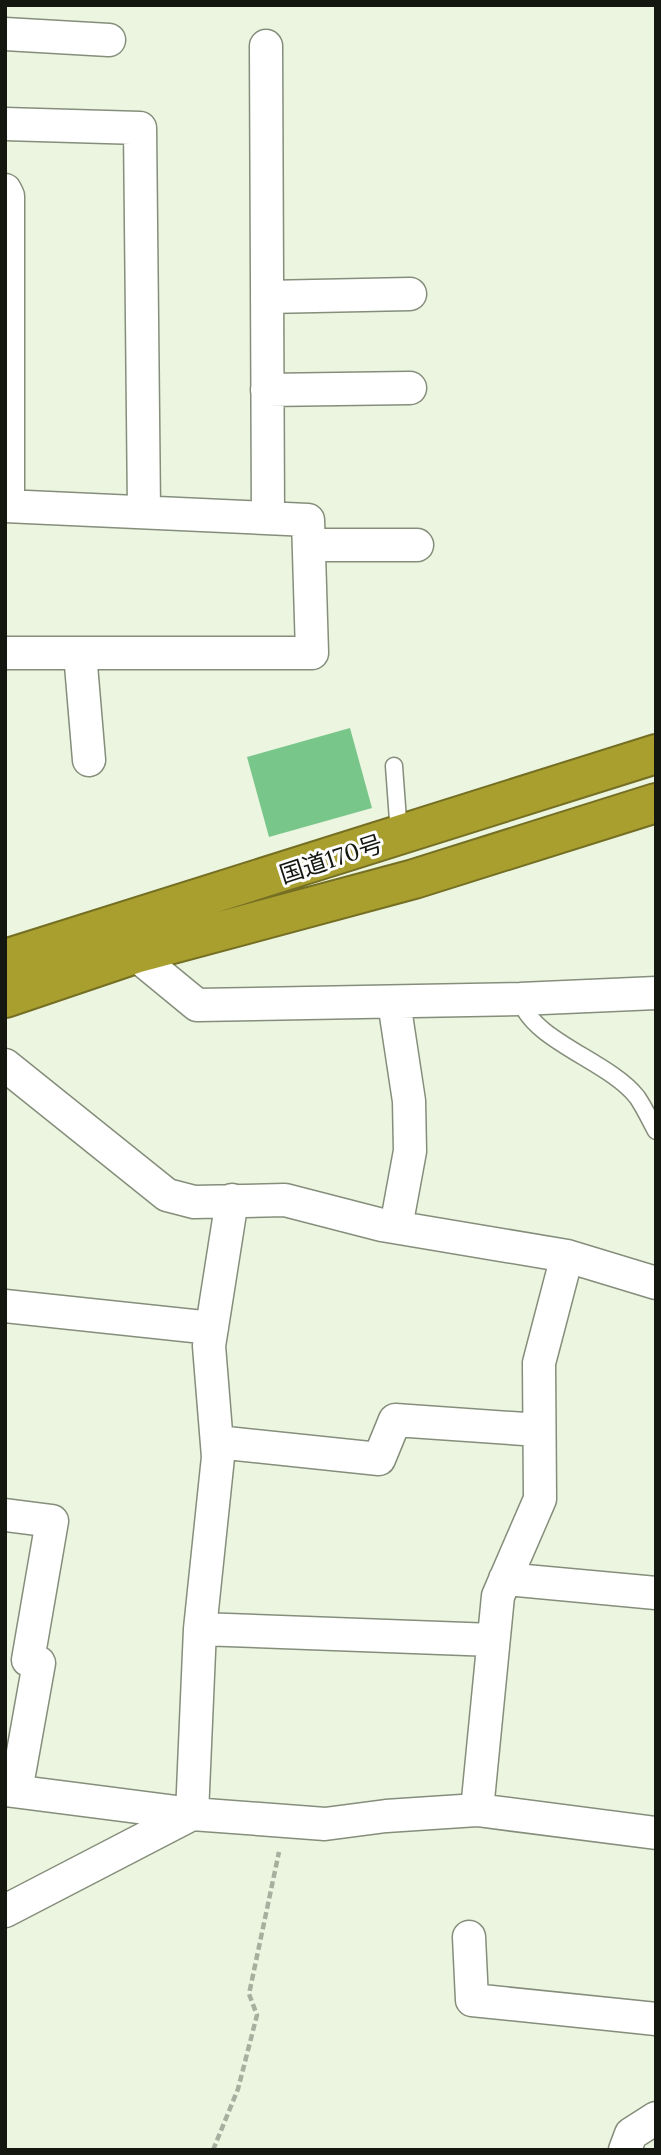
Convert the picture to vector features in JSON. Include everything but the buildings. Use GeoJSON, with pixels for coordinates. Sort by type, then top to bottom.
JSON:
{"type":"FeatureCollection","features":[{"type":"Feature","properties":{"kind":"highway","name":"国道170号"},"geometry":{"type":"LineString","coordinates":[[5,960],[656,754]]}},
{"type":"Feature","properties":{"kind":"highway","name":"国道170号"},"geometry":{"type":"LineString","coordinates":[[5,998],[135,954],[414,879],[656,803]]}},
{"type":"Feature","properties":{"kind":"street"},"geometry":{"type":"LineString","coordinates":[[5,34],[110,40]]}},
{"type":"Feature","properties":{"kind":"street"},"geometry":{"type":"LineString","coordinates":[[266,46],[268,517]]}},
{"type":"Feature","properties":{"kind":"street"},"geometry":{"type":"LineString","coordinates":[[5,124],[140,128],[144,510]]}},
{"type":"Feature","properties":{"kind":"street"},"geometry":{"type":"LineString","coordinates":[[5,190],[8,196],[7,506],[144,510],[309,520],[312,653],[5,653]]}},
{"type":"Feature","properties":{"kind":"street"},"geometry":{"type":"LineString","coordinates":[[267,297],[410,294]]}},
{"type":"Feature","properties":{"kind":"street"},"geometry":{"type":"LineString","coordinates":[[267,390],[410,388]]}},
{"type":"Feature","properties":{"kind":"street"},"geometry":{"type":"LineString","coordinates":[[310,545],[417,545]]}},
{"type":"Feature","properties":{"kind":"street"},"geometry":{"type":"LineString","coordinates":[[80,653],[89,760]]}},
{"type":"Feature","properties":{"kind":"street"},"geometry":{"type":"LineString","coordinates":[[135,954],[197,1005],[520,999],[656,993]]}},
{"type":"Feature","properties":{"kind":"street"},"geometry":{"type":"LineString","coordinates":[[394,1002],[408,1101],[410,1151],[396,1227]]}},
{"type":"Feature","properties":{"kind":"street"},"geometry":{"type":"LineString","coordinates":[[5,1065],[167,1195],[194,1202],[285,1200],[396,1227],[567,1256],[656,1283]]}},
{"type":"Feature","properties":{"kind":"street"},"geometry":{"type":"LineString","coordinates":[[192,1814],[200,1629],[217,1442],[209,1346],[232,1200]]}},
{"type":"Feature","properties":{"kind":"street"},"geometry":{"type":"LineString","coordinates":[[477,1810],[498,1597],[540,1499],[539,1363],[567,1256]]}},
{"type":"Feature","properties":{"kind":"street"},"geometry":{"type":"LineString","coordinates":[[5,1306],[212,1328]]}},
{"type":"Feature","properties":{"kind":"street"},"geometry":{"type":"LineString","coordinates":[[217,1442],[379,1459],[395,1420],[539,1430]]}},
{"type":"Feature","properties":{"kind":"street"},"geometry":{"type":"LineString","coordinates":[[5,1515],[52,1521],[28,1660],[39,1663],[11,1791],[192,1814],[286,1822],[325,1824],[386,1816],[477,1810],[656,1833]]}},
{"type":"Feature","properties":{"kind":"street"},"geometry":{"type":"LineString","coordinates":[[505,1579],[656,1593]]}},
{"type":"Feature","properties":{"kind":"street"},"geometry":{"type":"LineString","coordinates":[[200,1629],[493,1640]]}},
{"type":"Feature","properties":{"kind":"street"},"geometry":{"type":"LineString","coordinates":[[5,1911],[192,1814]]}},
{"type":"Feature","properties":{"kind":"street"},"geometry":{"type":"LineString","coordinates":[[469,1937],[472,2000],[656,2019]]}},
{"type":"Feature","properties":{"kind":"street"},"geometry":{"type":"LineString","coordinates":[[625,2150],[631,2134],[656,2118]]}},
{"type":"Feature","properties":{"kind":"lane"},"geometry":{"type":"LineString","coordinates":[[394,766],[399,837]]}},
{"type":"Feature","properties":{"kind":"lane"},"geometry":{"type":"LineString","coordinates":[[520,999],[524,1012],[540,1028],[595,1062],[636,1096],[656,1131]]}},
{"type":"Feature","properties":{"kind":"path"},"geometry":{"type":"LineString","coordinates":[[213,2150],[238,2089],[257,2015],[249,1994],[286,1822]]}}]}
